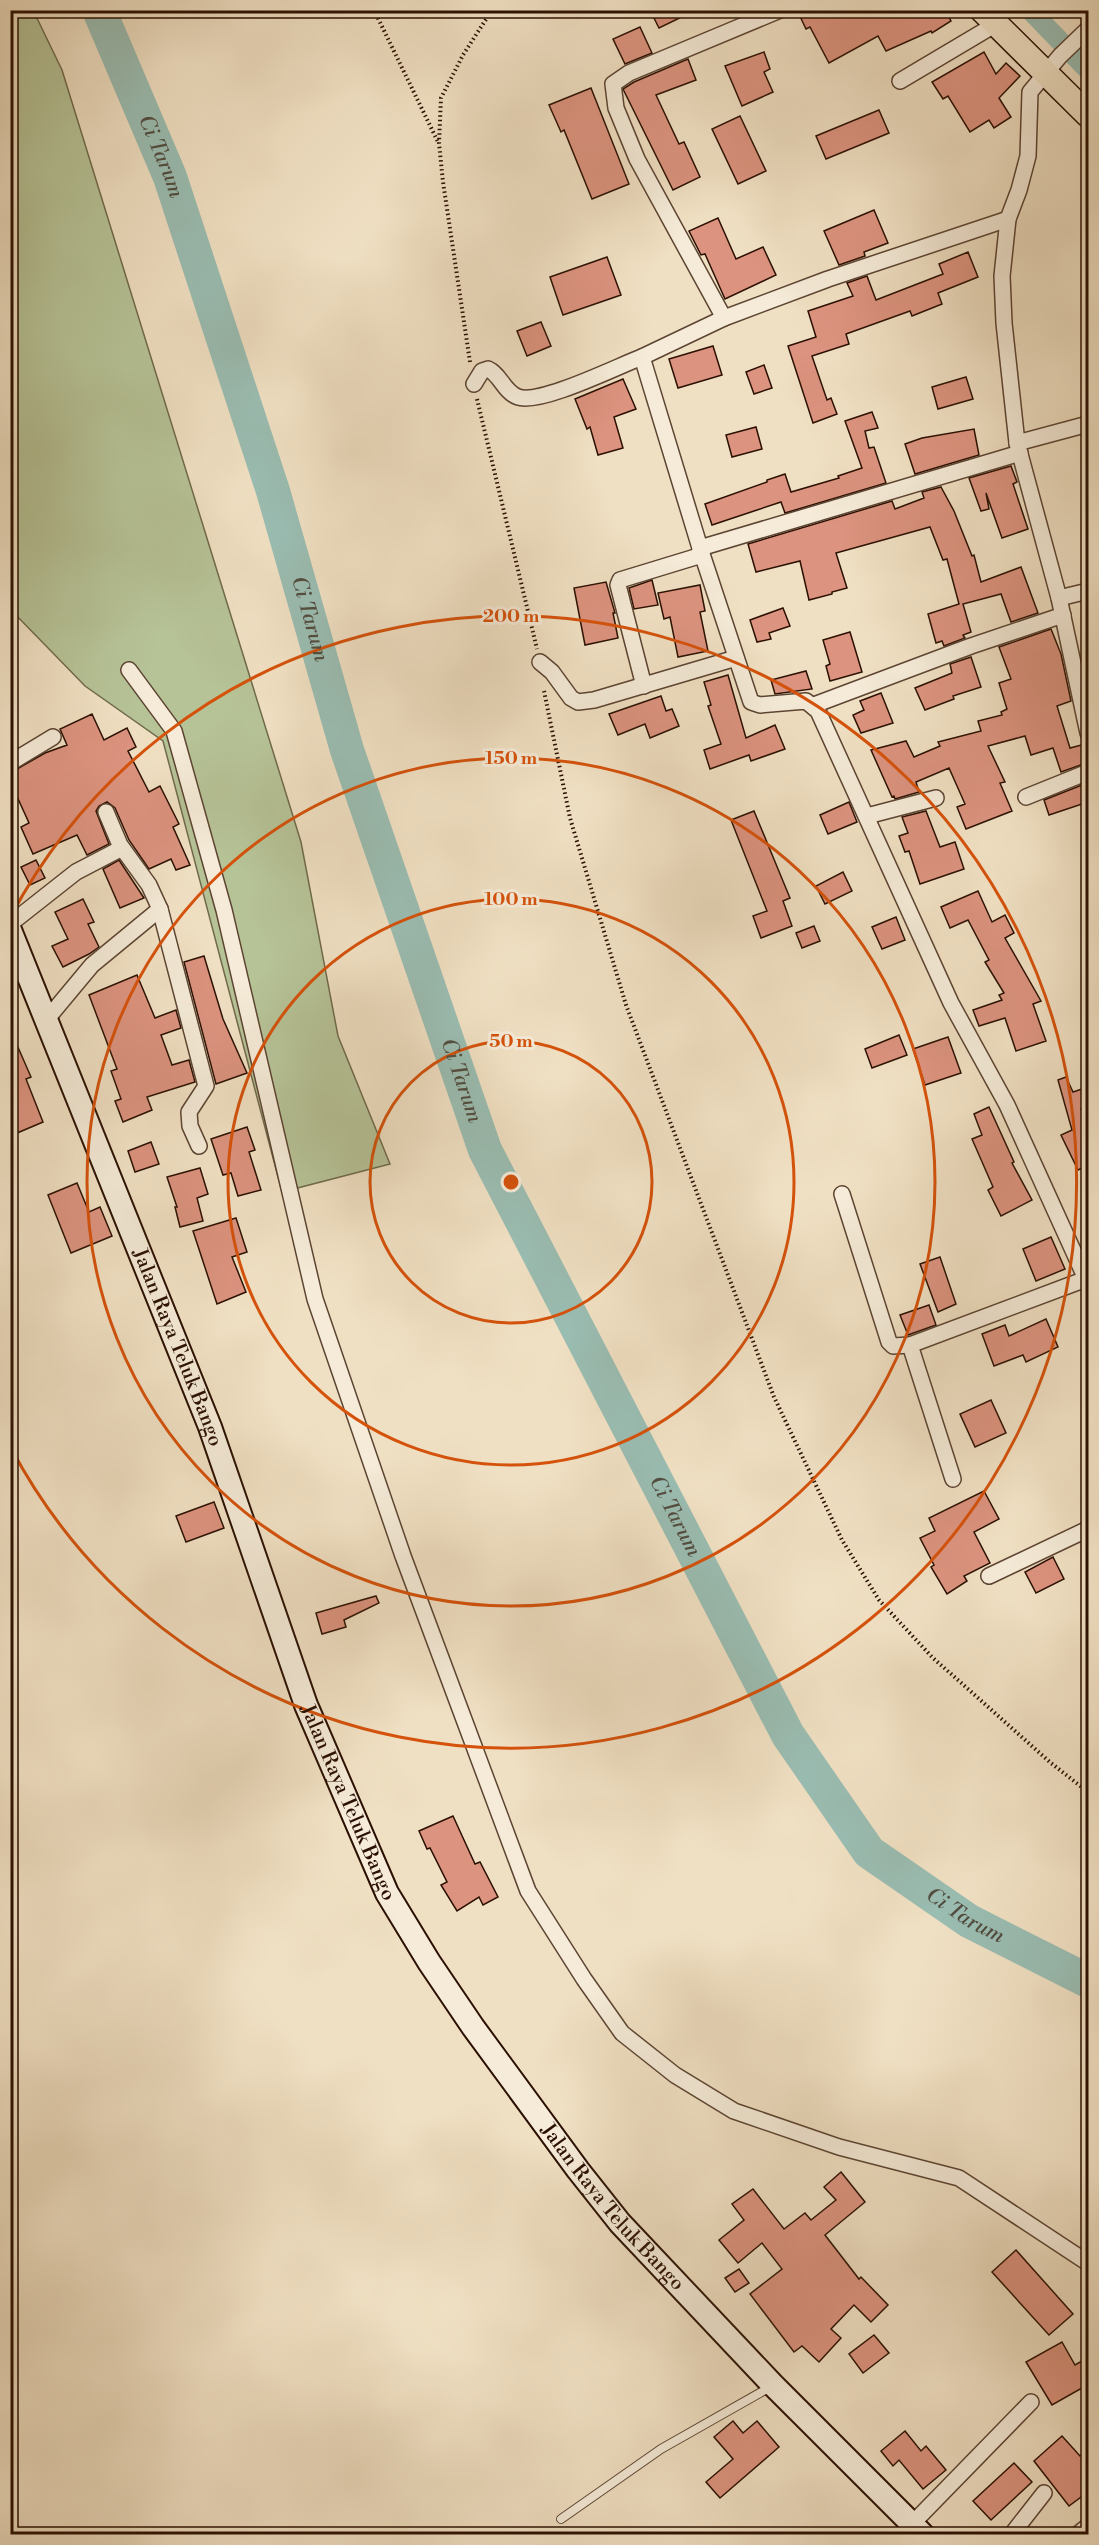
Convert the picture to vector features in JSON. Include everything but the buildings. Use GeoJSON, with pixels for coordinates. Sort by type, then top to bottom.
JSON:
{"type":"FeatureCollection","features":[{"type":"Feature","properties":{"kind":"main road"},"geometry":{"type":"LineString","coordinates":[[989,17],[1053,65],[1089,115]]}},
{"type":"Feature","properties":{"kind":"main road","name":"Jalan Raya Teluk Bango"},"geometry":{"type":"LineString","coordinates":[[10,930],[210,1427],[306,1705],[387,1893],[467,2018],[578,2170],[620,2223],[773,2385],[917,2529]]}},
{"type":"Feature","properties":{"kind":"street"},"geometry":{"type":"LineString","coordinates":[[724,318],[637,159],[616,108],[613,84],[629,73],[780,10]]}},
{"type":"Feature","properties":{"kind":"street"},"geometry":{"type":"LineString","coordinates":[[900,81],[989,17]]}},
{"type":"Feature","properties":{"kind":"street"},"geometry":{"type":"LineString","coordinates":[[1088,30],[1053,65],[1034,88],[1029,98],[1028,156],[1008,219],[1002,276],[1003,311],[1019,448],[1059,598],[1089,733]]}},
{"type":"Feature","properties":{"kind":"street"},"geometry":{"type":"LineString","coordinates":[[474,384],[482,371],[490,369],[513,394],[526,399],[548,395],[642,357],[724,318],[828,279],[1008,219]]}},
{"type":"Feature","properties":{"kind":"street"},"geometry":{"type":"LineString","coordinates":[[642,357],[701,551],[754,705],[803,700],[814,705],[951,1003],[1028,1147],[1087,1278],[910,1345],[896,1347],[889,1342],[842,1194]]}},
{"type":"Feature","properties":{"kind":"street"},"geometry":{"type":"LineString","coordinates":[[644,686],[618,585],[620,580],[701,551],[1089,424]]}},
{"type":"Feature","properties":{"kind":"street"},"geometry":{"type":"LineString","coordinates":[[1059,598],[1089,591]]}},
{"type":"Feature","properties":{"kind":"street"},"geometry":{"type":"LineString","coordinates":[[814,705],[971,646],[1063,615]]}},
{"type":"Feature","properties":{"kind":"street"},"geometry":{"type":"LineString","coordinates":[[540,663],[552,672],[571,698],[578,702],[594,700],[736,658]]}},
{"type":"Feature","properties":{"kind":"street"},"geometry":{"type":"LineString","coordinates":[[129,670],[174,731],[224,910],[315,1299],[403,1556],[528,1891],[584,1979],[622,2033],[675,2075],[734,2111],[839,2147],[958,2178],[1089,2263]]}},
{"type":"Feature","properties":{"kind":"street"},"geometry":{"type":"LineString","coordinates":[[10,763],[53,737]]}},
{"type":"Feature","properties":{"kind":"street"},"geometry":{"type":"LineString","coordinates":[[1026,797],[1089,772]]}},
{"type":"Feature","properties":{"kind":"street"},"geometry":{"type":"LineString","coordinates":[[867,816],[936,798]]}},
{"type":"Feature","properties":{"kind":"street"},"geometry":{"type":"LineString","coordinates":[[106,812],[122,848],[149,885],[160,909],[206,1086],[201,1097],[189,1112],[190,1126],[199,1146]]}},
{"type":"Feature","properties":{"kind":"street"},"geometry":{"type":"LineString","coordinates":[[10,924],[76,872],[122,848]]}},
{"type":"Feature","properties":{"kind":"street"},"geometry":{"type":"LineString","coordinates":[[47,1019],[92,965],[160,909]]}},
{"type":"Feature","properties":{"kind":"street"},"geometry":{"type":"LineString","coordinates":[[910,1345],[953,1479]]}},
{"type":"Feature","properties":{"kind":"street"},"geometry":{"type":"LineString","coordinates":[[989,1576],[1089,1529]]}},
{"type":"Feature","properties":{"kind":"street"},"geometry":{"type":"LineString","coordinates":[[917,2529],[1031,2402]]}},
{"type":"Feature","properties":{"kind":"street"},"geometry":{"type":"LineString","coordinates":[[1012,2535],[1044,2493]]}},
{"type":"Feature","properties":{"kind":"street"},"geometry":{"type":"LineString","coordinates":[[1078,2535],[1089,2526]]}},
{"type":"Feature","properties":{"kind":"lane"},"geometry":{"type":"LineString","coordinates":[[561,2519],[661,2449],[773,2385]]}},
{"type":"Feature","properties":{"kind":"path"},"geometry":{"type":"LineString","coordinates":[[374,10],[439,143]]}},
{"type":"Feature","properties":{"kind":"path"},"geometry":{"type":"LineString","coordinates":[[492,10],[441,98],[439,143],[442,182],[474,384],[540,663],[570,818],[626,1005],[774,1397],[842,1540],[879,1600],[932,1657],[1051,1763],[1089,1792]]}},
{"type":"Feature","properties":{"kind":"green space"},"geometry":{"type":"Polygon","coordinates":[[[33,10],[62,70],[301,842],[338,1036],[390,1164],[282,1192],[163,741],[85,686],[11,610],[10,11],[33,10]]]}},
{"type":"Feature","properties":{"kind":"waterway","name":"Ci Tarum"},"geometry":{"type":"LineString","coordinates":[[99,10],[170,177],[273,491],[347,750],[485,1150],[788,1735],[869,1852],[969,1921],[1088,1981]]}},
{"type":"Feature","properties":{"kind":"waterway"},"geometry":{"type":"LineString","coordinates":[[1030,10],[1088,70]]}}]}
